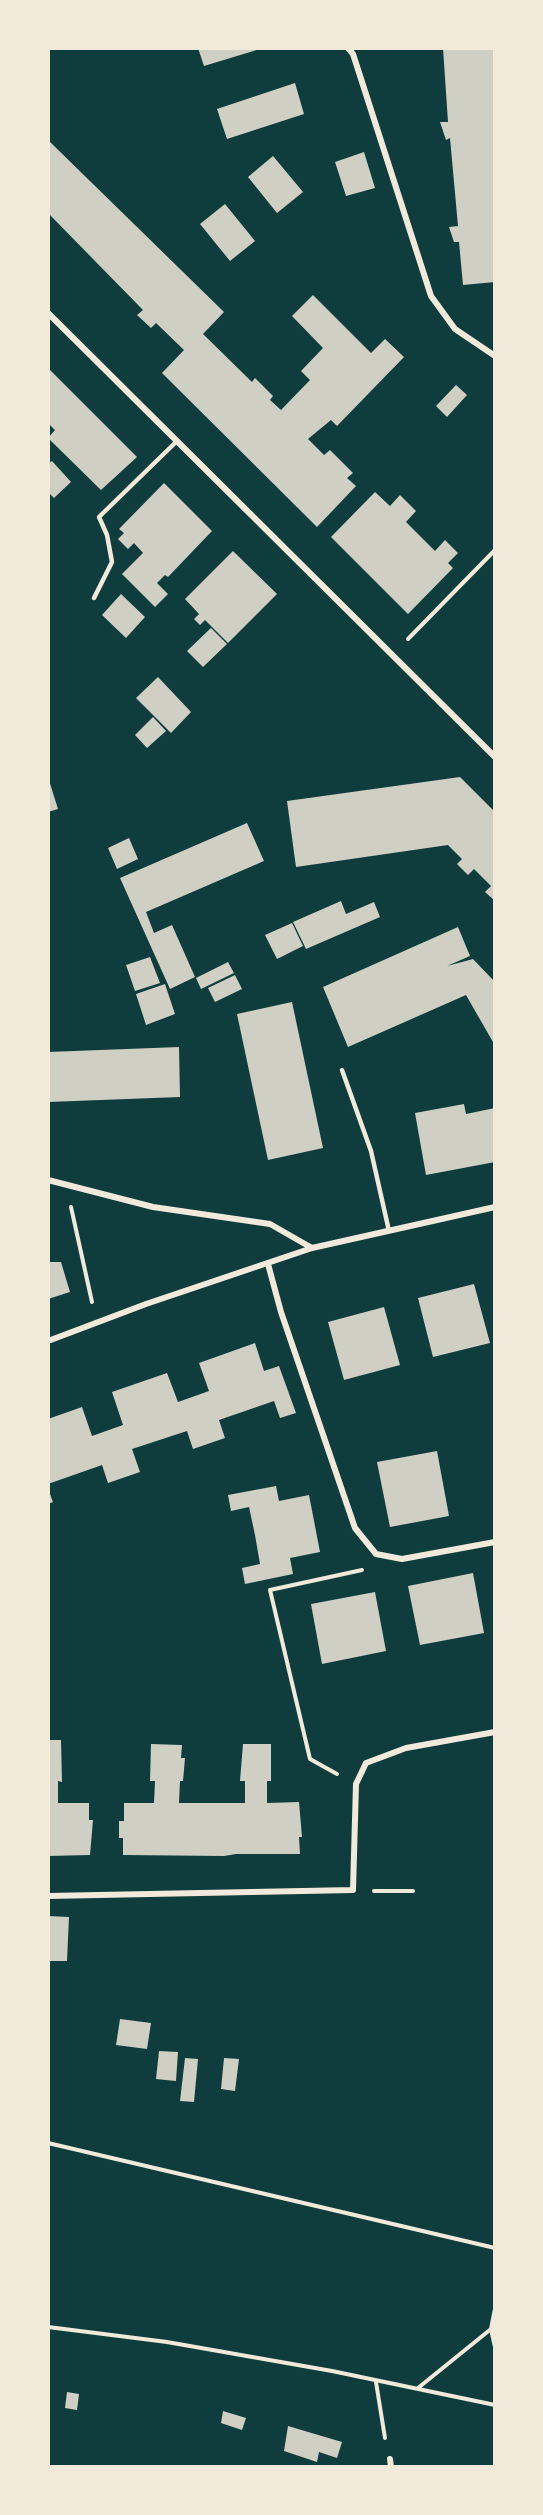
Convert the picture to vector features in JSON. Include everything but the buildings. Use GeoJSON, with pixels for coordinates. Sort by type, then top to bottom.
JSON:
{"type":"FeatureCollection","features":[{"type":"Feature","properties":{"kind":"street"},"geometry":{"type":"LineString","coordinates":[[348,48],[353,54],[431,296],[455,329],[495,356]]}},
{"type":"Feature","properties":{"kind":"street"},"geometry":{"type":"LineString","coordinates":[[48,313],[495,757]]}},
{"type":"Feature","properties":{"kind":"street"},"geometry":{"type":"LineString","coordinates":[[48,1180],[153,1207],[270,1224],[312,1248]]}},
{"type":"Feature","properties":{"kind":"street"},"geometry":{"type":"LineString","coordinates":[[48,1341],[312,1248],[495,1207]]}},
{"type":"Feature","properties":{"kind":"street"},"geometry":{"type":"LineString","coordinates":[[268,1264],[280,1312],[355,1528],[376,1554],[402,1559],[495,1542]]}},
{"type":"Feature","properties":{"kind":"street"},"geometry":{"type":"LineString","coordinates":[[48,1896],[353,1890],[356,1784],[366,1763],[406,1748],[495,1732]]}},
{"type":"Feature","properties":{"kind":"street"},"geometry":{"type":"LineString","coordinates":[[390,2459],[391,2467]]}},
{"type":"Feature","properties":{"kind":"lane"},"geometry":{"type":"LineString","coordinates":[[94,598],[112,562],[107,535],[99,517],[177,441]]}},
{"type":"Feature","properties":{"kind":"lane"},"geometry":{"type":"LineString","coordinates":[[342,1070],[371,1150],[389,1231]]}},
{"type":"Feature","properties":{"kind":"path"},"geometry":{"type":"LineString","coordinates":[[393,655],[495,550]]}},
{"type":"Feature","properties":{"kind":"path"},"geometry":{"type":"LineString","coordinates":[[66,1186],[97,1322]]}},
{"type":"Feature","properties":{"kind":"path"},"geometry":{"type":"LineString","coordinates":[[356,1784],[310,1759],[270,1590],[362,1570],[376,1554]]}},
{"type":"Feature","properties":{"kind":"path"},"geometry":{"type":"LineString","coordinates":[[353,1890],[413,1890]]}},
{"type":"Feature","properties":{"kind":"path"},"geometry":{"type":"LineString","coordinates":[[48,2143],[495,2248]]}},
{"type":"Feature","properties":{"kind":"path"},"geometry":{"type":"LineString","coordinates":[[495,2309],[490,2329],[495,2347]]}},
{"type":"Feature","properties":{"kind":"path"},"geometry":{"type":"LineString","coordinates":[[48,2327],[167,2342],[332,2371],[495,2405]]}},
{"type":"Feature","properties":{"kind":"path"},"geometry":{"type":"LineString","coordinates":[[418,2388],[490,2329]]}},
{"type":"Feature","properties":{"kind":"path"},"geometry":{"type":"LineString","coordinates":[[376,2382],[381,2421],[390,2459]]}}]}
